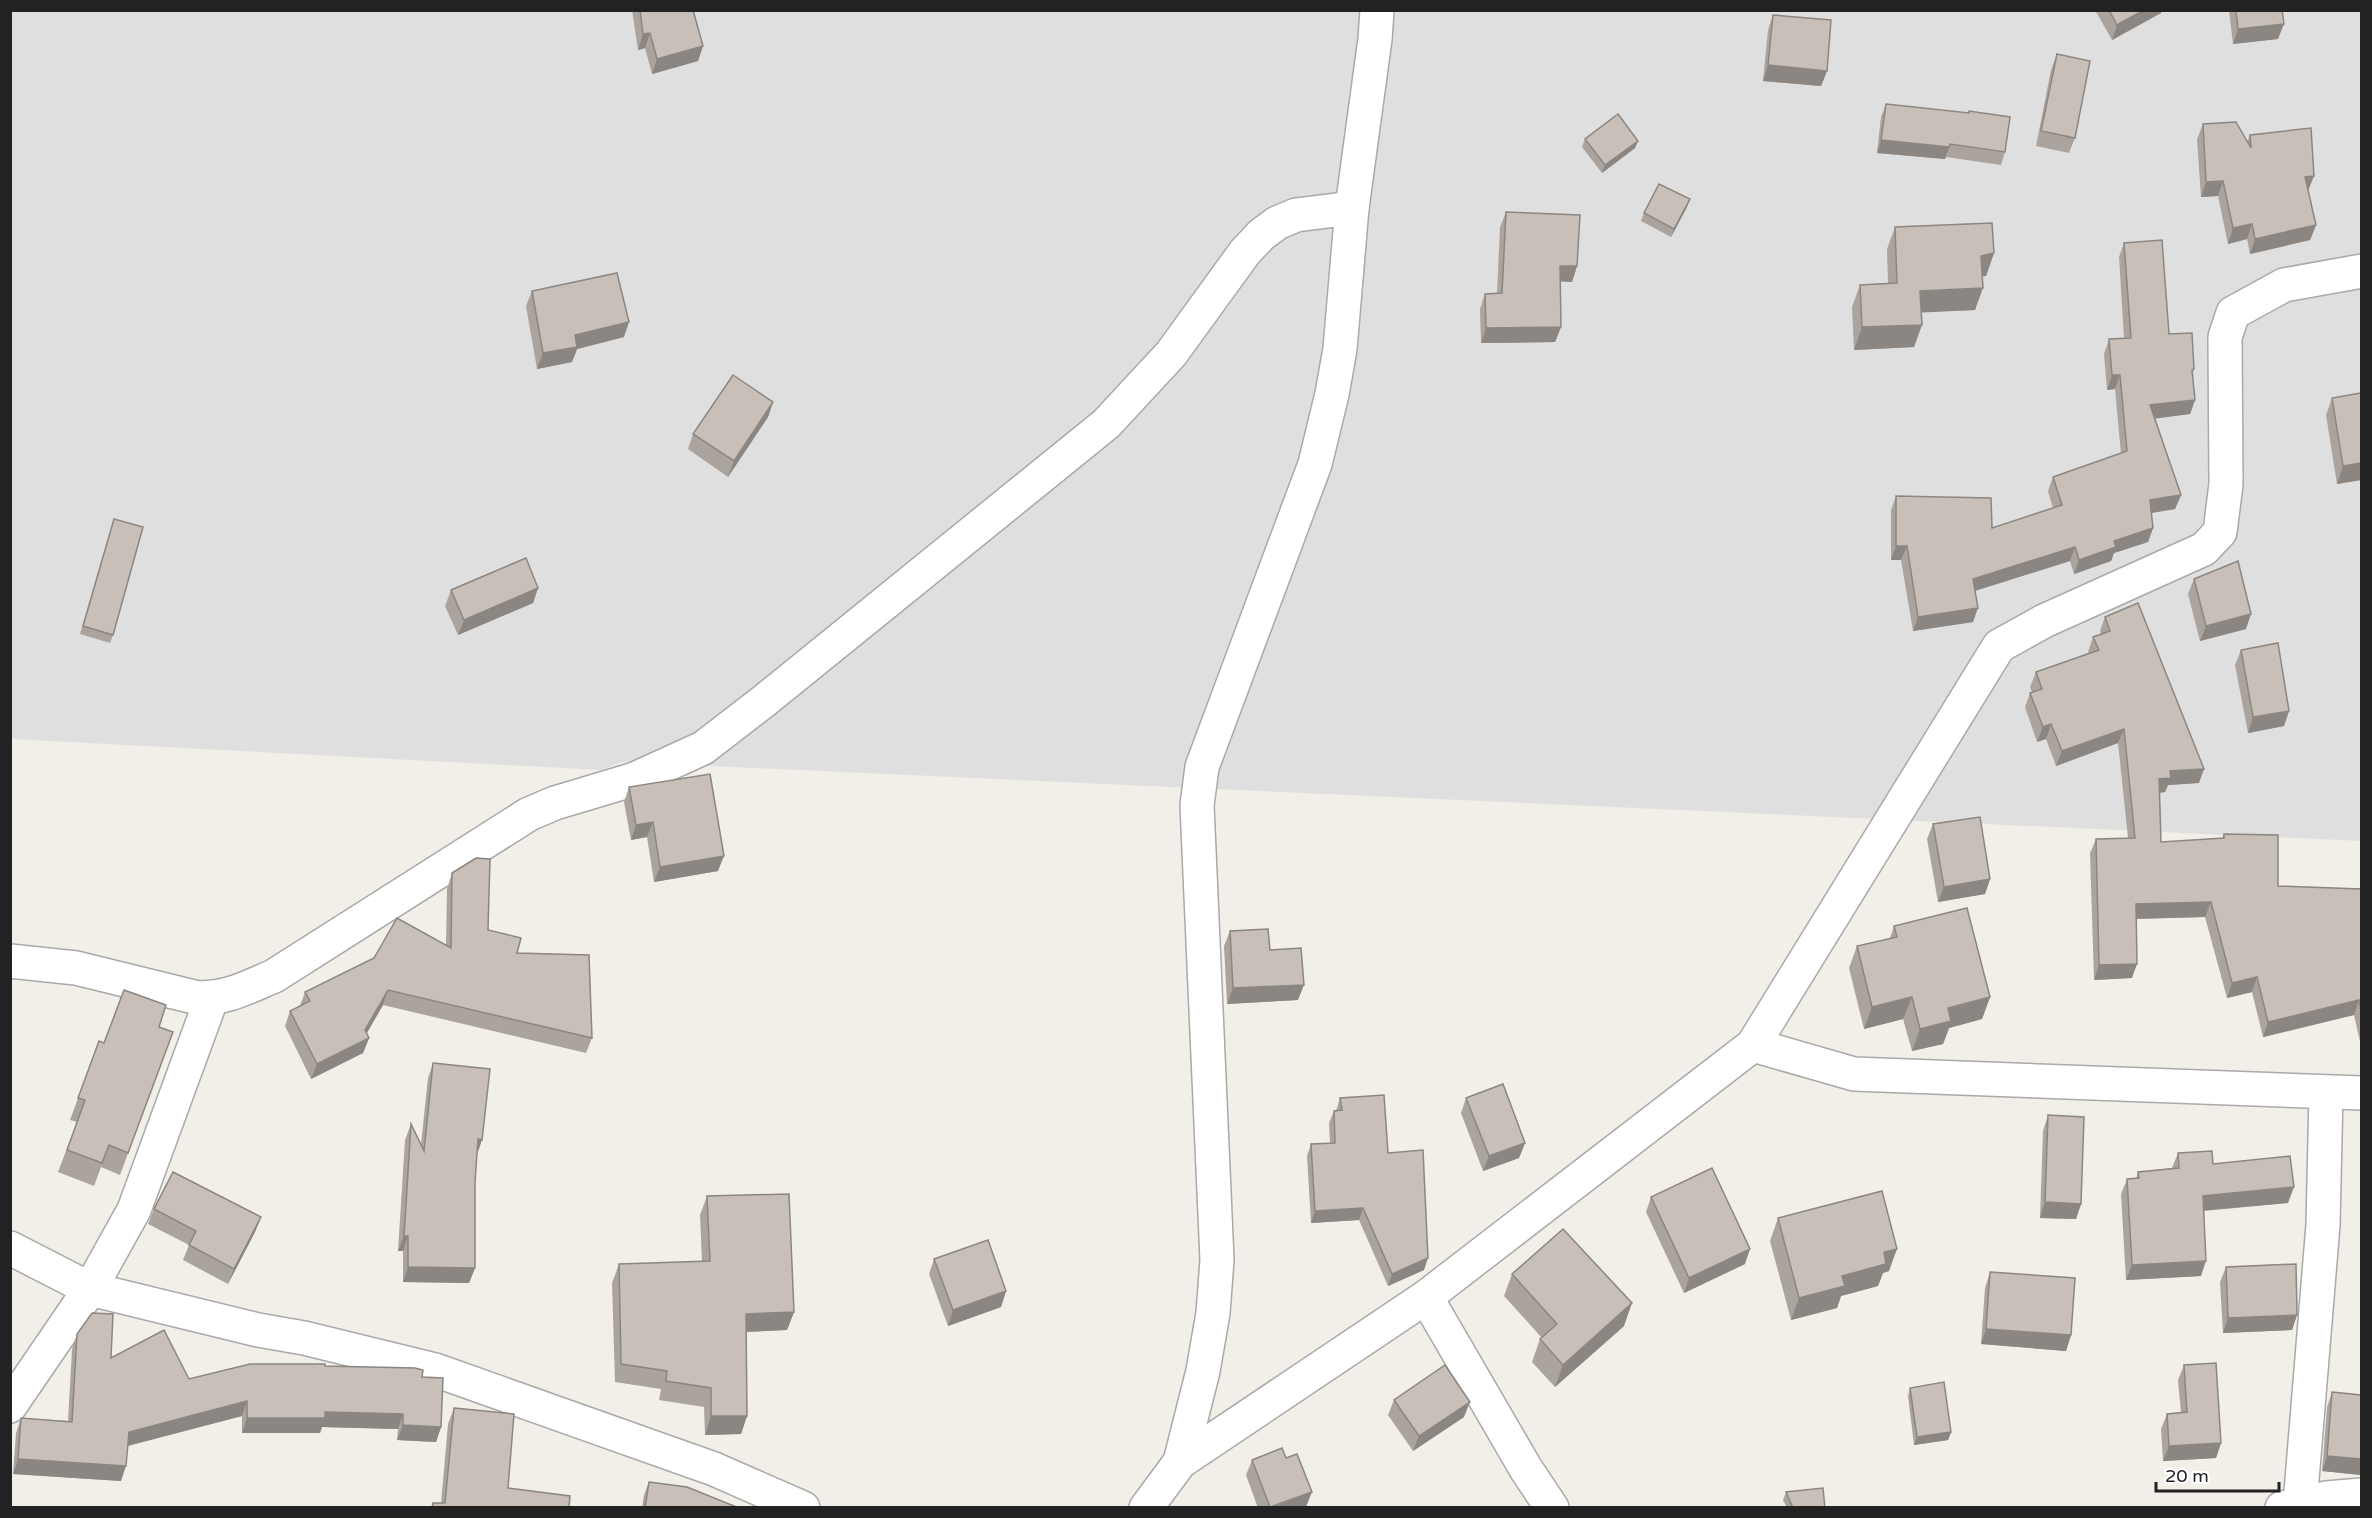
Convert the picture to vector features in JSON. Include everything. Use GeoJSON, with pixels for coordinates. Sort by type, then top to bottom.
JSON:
{"type":"FeatureCollection","features":[{"type":"Feature","properties":{"kind":"street"},"geometry":{"type":"LineString","coordinates":[[1180,1462],[1203,1371],[1213,1313],[1216,1260],[1197,805],[1202,767],[1315,464],[1340,349],[1352,208],[1377,10]]}},
{"type":"Feature","properties":{"kind":"street"},"geometry":{"type":"LineString","coordinates":[[10,961],[76,968],[194,998],[211,999],[238,991],[274,976],[529,814],[555,803],[635,779],[703,748],[1106,424],[1171,354],[1245,252],[1261,235],[1277,223],[1296,215],[1352,208]]}},
{"type":"Feature","properties":{"kind":"street"},"geometry":{"type":"LineString","coordinates":[[1146,1508],[1180,1462],[1426,1297],[1753,1045],[1998,646],[2044,621],[2204,549],[2220,532],[2226,484],[2225,337],[2233,313],[2284,285],[2361,272]]}},
{"type":"Feature","properties":{"kind":"street"},"geometry":{"type":"LineString","coordinates":[[10,1406],[90,1289],[134,1210],[211,999]]}},
{"type":"Feature","properties":{"kind":"street"},"geometry":{"type":"LineString","coordinates":[[1753,1045],[1854,1074],[2361,1093]]}},
{"type":"Feature","properties":{"kind":"street"},"geometry":{"type":"LineString","coordinates":[[2326,1093],[2323,1225],[2291,1505],[2326,1498],[2361,1495]]}},
{"type":"Feature","properties":{"kind":"street"},"geometry":{"type":"LineString","coordinates":[[10,1248],[90,1289],[435,1370],[714,1469],[803,1508]]}},
{"type":"Feature","properties":{"kind":"street"},"geometry":{"type":"LineString","coordinates":[[1426,1297],[1526,1469],[1552,1508]]}},
{"type":"Feature","properties":{"kind":"shaded area"},"geometry":{"type":"Polygon","coordinates":[[[10,11],[2361,11],[2361,841],[622,762],[601,770],[11,739],[10,11]]]}},
{"type":"Feature","properties":{"kind":"building"},"geometry":{"type":"Polygon","coordinates":[[[640,10],[693,10],[703,46],[657,59],[650,33],[643,34],[640,10]]]}},
{"type":"Feature","properties":{"kind":"building"},"geometry":{"type":"Polygon","coordinates":[[[2109,10],[2144,10],[2117,25],[2109,10]]]}},
{"type":"Feature","properties":{"kind":"building"},"geometry":{"type":"Polygon","coordinates":[[[2236,10],[2282,10],[2284,24],[2238,29],[2236,10]]]}},
{"type":"Feature","properties":{"kind":"building"},"geometry":{"type":"Polygon","coordinates":[[[1773,15],[1831,20],[1827,71],[1768,65],[1773,15]]]}},
{"type":"Feature","properties":{"kind":"building"},"geometry":{"type":"Polygon","coordinates":[[[2057,54],[2090,61],[2075,138],[2041,131],[2057,54]]]}},
{"type":"Feature","properties":{"kind":"building"},"geometry":{"type":"Polygon","coordinates":[[[1886,104],[2010,117],[2005,152],[1950,144],[1949,147],[1881,140],[1886,104]]]}},
{"type":"Feature","properties":{"kind":"building"},"geometry":{"type":"Polygon","coordinates":[[[1618,114],[1638,141],[1605,165],[1585,139],[1618,114]]]}},
{"type":"Feature","properties":{"kind":"building"},"geometry":{"type":"Polygon","coordinates":[[[2236,122],[2251,148],[2250,135],[2311,128],[2314,176],[2305,177],[2316,225],[2255,239],[2252,224],[2233,228],[2223,181],[2206,182],[2203,124],[2236,122]]]}},
{"type":"Feature","properties":{"kind":"building"},"geometry":{"type":"Polygon","coordinates":[[[1659,184],[1690,199],[1674,229],[1644,213],[1659,184]]]}},
{"type":"Feature","properties":{"kind":"building"},"geometry":{"type":"Polygon","coordinates":[[[1506,212],[1580,215],[1577,266],[1560,266],[1561,327],[1486,328],[1485,294],[1502,293],[1506,212]]]}},
{"type":"Feature","properties":{"kind":"building"},"geometry":{"type":"Polygon","coordinates":[[[1992,223],[1994,253],[1981,256],[1983,288],[1920,291],[1922,325],[1862,327],[1860,285],[1897,283],[1895,227],[1992,223]]]}},
{"type":"Feature","properties":{"kind":"building"},"geometry":{"type":"Polygon","coordinates":[[[2162,240],[2169,334],[2192,333],[2195,400],[2150,405],[2181,495],[2150,500],[2153,528],[2114,541],[2116,547],[2079,560],[2075,547],[1973,579],[1978,608],[1918,617],[1907,546],[1896,546],[1896,496],[1991,498],[1992,528],[2062,505],[2053,477],[2127,451],[2120,375],[2112,375],[2109,339],[2131,338],[2124,243],[2162,240]]]}},
{"type":"Feature","properties":{"kind":"building"},"geometry":{"type":"Polygon","coordinates":[[[617,273],[629,322],[575,335],[577,347],[543,353],[532,291],[617,273]]]}},
{"type":"Feature","properties":{"kind":"building"},"geometry":{"type":"Polygon","coordinates":[[[733,375],[773,402],[734,461],[693,434],[733,375]]]}},
{"type":"Feature","properties":{"kind":"building"},"geometry":{"type":"Polygon","coordinates":[[[2361,393],[2361,463],[2343,466],[2332,398],[2361,393]]]}},
{"type":"Feature","properties":{"kind":"building"},"geometry":{"type":"Polygon","coordinates":[[[114,519],[143,527],[113,635],[83,626],[114,519]]]}},
{"type":"Feature","properties":{"kind":"building"},"geometry":{"type":"Polygon","coordinates":[[[526,558],[538,588],[464,620],[451,590],[526,558]]]}},
{"type":"Feature","properties":{"kind":"building"},"geometry":{"type":"Polygon","coordinates":[[[2238,561],[2251,614],[2206,626],[2194,579],[2238,561]]]}},
{"type":"Feature","properties":{"kind":"building"},"geometry":{"type":"Polygon","coordinates":[[[2138,603],[2204,769],[2170,771],[2171,778],[2159,779],[2161,842],[2224,838],[2224,834],[2278,835],[2278,886],[2361,889],[2361,1010],[2359,1000],[2268,1022],[2257,977],[2232,983],[2211,902],[2136,904],[2137,964],[2099,965],[2096,839],[2135,838],[2124,729],[2062,751],[2051,724],[2043,727],[2030,693],[2042,689],[2036,672],[2099,650],[2093,637],[2110,631],[2105,617],[2138,603]]]}},
{"type":"Feature","properties":{"kind":"building"},"geometry":{"type":"Polygon","coordinates":[[[2278,643],[2289,711],[2253,717],[2241,650],[2278,643]]]}},
{"type":"Feature","properties":{"kind":"building"},"geometry":{"type":"Polygon","coordinates":[[[710,774],[724,856],[660,867],[653,822],[636,825],[629,787],[710,774]]]}},
{"type":"Feature","properties":{"kind":"building"},"geometry":{"type":"Polygon","coordinates":[[[1980,817],[1990,879],[1944,887],[1933,824],[1980,817]]]}},
{"type":"Feature","properties":{"kind":"building"},"geometry":{"type":"Polygon","coordinates":[[[476,858],[490,859],[488,930],[521,938],[517,953],[589,955],[592,1038],[388,990],[365,1030],[369,1038],[317,1064],[290,1011],[310,1001],[305,992],[374,958],[397,918],[451,948],[452,873],[476,858]]]}},
{"type":"Feature","properties":{"kind":"building"},"geometry":{"type":"Polygon","coordinates":[[[1967,908],[1990,997],[1948,1008],[1951,1021],[1920,1029],[1912,997],[1872,1007],[1857,946],[1897,937],[1894,926],[1967,908]]]}},
{"type":"Feature","properties":{"kind":"building"},"geometry":{"type":"Polygon","coordinates":[[[1268,929],[1270,950],[1301,948],[1304,985],[1233,988],[1230,931],[1268,929]]]}},
{"type":"Feature","properties":{"kind":"building"},"geometry":{"type":"Polygon","coordinates":[[[124,990],[166,1005],[159,1027],[173,1032],[128,1153],[109,1145],[102,1163],[67,1150],[85,1100],[78,1098],[99,1041],[104,1043],[124,990]]]}},
{"type":"Feature","properties":{"kind":"building"},"geometry":{"type":"Polygon","coordinates":[[[433,1063],[490,1069],[482,1140],[478,1139],[475,1182],[475,1268],[408,1267],[408,1236],[404,1236],[411,1124],[424,1151],[433,1063]]]}},
{"type":"Feature","properties":{"kind":"building"},"geometry":{"type":"Polygon","coordinates":[[[1503,1084],[1525,1143],[1489,1156],[1466,1098],[1503,1084]]]}},
{"type":"Feature","properties":{"kind":"building"},"geometry":{"type":"Polygon","coordinates":[[[1384,1095],[1388,1153],[1423,1150],[1428,1258],[1392,1274],[1363,1208],[1315,1211],[1311,1144],[1335,1143],[1334,1111],[1342,1110],[1340,1098],[1384,1095]]]}},
{"type":"Feature","properties":{"kind":"building"},"geometry":{"type":"Polygon","coordinates":[[[2048,1115],[2084,1117],[2081,1204],[2045,1202],[2048,1115]]]}},
{"type":"Feature","properties":{"kind":"building"},"geometry":{"type":"Polygon","coordinates":[[[2212,1151],[2213,1164],[2290,1156],[2294,1187],[2203,1196],[2206,1261],[2132,1265],[2127,1179],[2139,1178],[2138,1172],[2179,1168],[2178,1153],[2212,1151]]]}},
{"type":"Feature","properties":{"kind":"building"},"geometry":{"type":"Polygon","coordinates":[[[1712,1168],[1750,1249],[1689,1278],[1651,1197],[1712,1168]]]}},
{"type":"Feature","properties":{"kind":"building"},"geometry":{"type":"Polygon","coordinates":[[[173,1172],[261,1217],[234,1269],[189,1245],[196,1231],[154,1209],[173,1172]]]}},
{"type":"Feature","properties":{"kind":"building"},"geometry":{"type":"Polygon","coordinates":[[[1882,1191],[1897,1249],[1884,1252],[1886,1264],[1842,1276],[1845,1286],[1799,1298],[1778,1218],[1882,1191]]]}},
{"type":"Feature","properties":{"kind":"building"},"geometry":{"type":"Polygon","coordinates":[[[789,1194],[794,1312],[746,1314],[747,1416],[711,1416],[711,1388],[666,1381],[667,1371],[621,1364],[619,1264],[710,1261],[707,1196],[789,1194]]]}},
{"type":"Feature","properties":{"kind":"building"},"geometry":{"type":"Polygon","coordinates":[[[1563,1229],[1632,1303],[1563,1365],[1540,1339],[1557,1324],[1512,1274],[1563,1229]]]}},
{"type":"Feature","properties":{"kind":"building"},"geometry":{"type":"Polygon","coordinates":[[[988,1240],[1006,1291],[953,1310],[934,1259],[988,1240]]]}},
{"type":"Feature","properties":{"kind":"building"},"geometry":{"type":"Polygon","coordinates":[[[2296,1264],[2297,1315],[2228,1318],[2226,1267],[2296,1264]]]}},
{"type":"Feature","properties":{"kind":"building"},"geometry":{"type":"Polygon","coordinates":[[[1990,1272],[2075,1278],[2071,1335],[1986,1329],[1990,1272]]]}},
{"type":"Feature","properties":{"kind":"building"},"geometry":{"type":"Polygon","coordinates":[[[92,1313],[113,1314],[111,1358],[164,1330],[189,1379],[250,1364],[325,1364],[325,1366],[423,1370],[422,1377],[443,1378],[441,1427],[403,1425],[403,1414],[325,1412],[325,1418],[247,1418],[247,1401],[129,1432],[126,1466],[18,1459],[21,1418],[72,1422],[77,1334],[92,1313]]]}},
{"type":"Feature","properties":{"kind":"building"},"geometry":{"type":"Polygon","coordinates":[[[2216,1363],[2221,1443],[2169,1446],[2167,1414],[2187,1412],[2184,1365],[2216,1363]]]}},
{"type":"Feature","properties":{"kind":"building"},"geometry":{"type":"Polygon","coordinates":[[[1445,1365],[1470,1402],[1419,1436],[1394,1400],[1445,1365]]]}},
{"type":"Feature","properties":{"kind":"building"},"geometry":{"type":"Polygon","coordinates":[[[1944,1382],[1951,1432],[1917,1437],[1910,1388],[1944,1382]]]}},
{"type":"Feature","properties":{"kind":"building"},"geometry":{"type":"Polygon","coordinates":[[[2332,1392],[2361,1395],[2361,1459],[2327,1456],[2332,1392]]]}},
{"type":"Feature","properties":{"kind":"building"},"geometry":{"type":"Polygon","coordinates":[[[454,1408],[514,1414],[508,1488],[570,1496],[569,1508],[432,1508],[433,1503],[445,1503],[454,1408]]]}},
{"type":"Feature","properties":{"kind":"building"},"geometry":{"type":"Polygon","coordinates":[[[1282,1448],[1286,1458],[1297,1454],[1312,1492],[1270,1507],[1252,1460],[1282,1448]]]}},
{"type":"Feature","properties":{"kind":"building"},"geometry":{"type":"Polygon","coordinates":[[[649,1482],[687,1487],[739,1508],[645,1508],[649,1482]]]}},
{"type":"Feature","properties":{"kind":"building"},"geometry":{"type":"Polygon","coordinates":[[[1823,1488],[1825,1508],[1793,1508],[1786,1492],[1823,1488]]]}}]}
